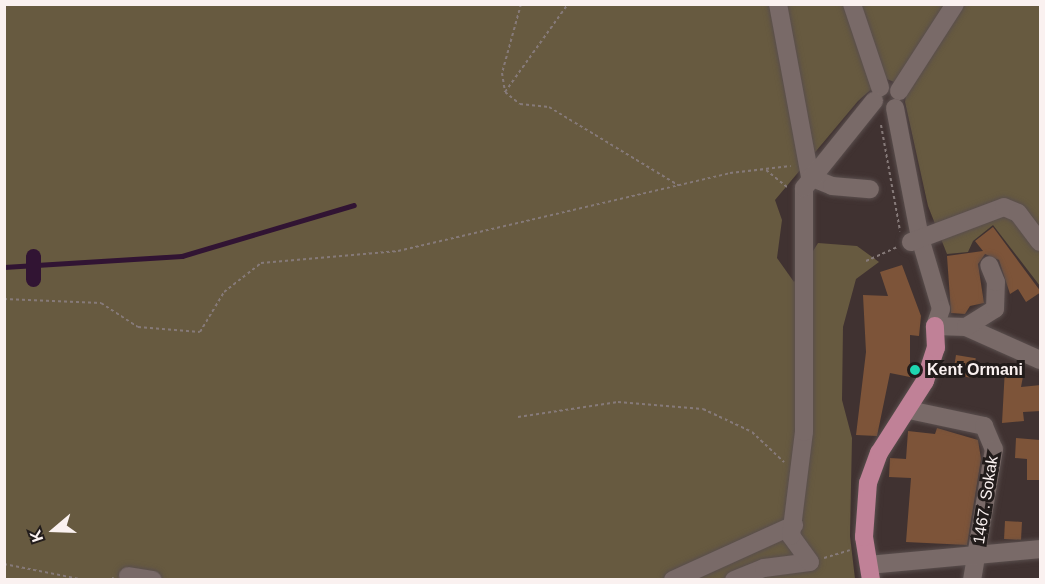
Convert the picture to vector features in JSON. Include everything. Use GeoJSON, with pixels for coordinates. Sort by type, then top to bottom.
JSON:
{"type":"FeatureCollection","features":[{"type":"Feature","properties":{"kind":"main road"},"geometry":{"type":"LineString","coordinates":[[870,572],[865,546],[868,483],[879,453],[909,410],[936,348],[935,326]]}},
{"type":"Feature","properties":{"kind":"street"},"geometry":{"type":"LineString","coordinates":[[734,579],[764,568],[810,562],[808,554],[796,549],[794,525],[800,483],[804,208],[808,170],[778,4]]}},
{"type":"Feature","properties":{"kind":"street"},"geometry":{"type":"LineString","coordinates":[[852,4],[886,99],[916,241],[940,309],[935,326],[966,327],[1041,360]]}},
{"type":"Feature","properties":{"kind":"street"},"geometry":{"type":"LineString","coordinates":[[808,170],[886,99],[955,4]]}},
{"type":"Feature","properties":{"kind":"street"},"geometry":{"type":"LineString","coordinates":[[808,170],[832,186],[870,189]]}},
{"type":"Feature","properties":{"kind":"street"},"geometry":{"type":"LineString","coordinates":[[916,241],[1004,207],[1018,213],[1041,242]]}},
{"type":"Feature","properties":{"kind":"street"},"geometry":{"type":"LineString","coordinates":[[966,327],[995,309],[996,282],[989,265]]}},
{"type":"Feature","properties":{"kind":"street","name":"1467. Sokak"},"geometry":{"type":"LineString","coordinates":[[909,410],[984,426],[989,435],[994,449],[978,555],[972,579]]}},
{"type":"Feature","properties":{"kind":"street"},"geometry":{"type":"LineString","coordinates":[[673,579],[794,525]]}},
{"type":"Feature","properties":{"kind":"street"},"geometry":{"type":"LineString","coordinates":[[870,572],[978,555],[1041,549]]}},
{"type":"Feature","properties":{"kind":"street"},"geometry":{"type":"LineString","coordinates":[[128,576],[153,579]]}},
{"type":"Feature","properties":{"kind":"path"},"geometry":{"type":"LineString","coordinates":[[242,4],[277,4]]}},
{"type":"Feature","properties":{"kind":"path"},"geometry":{"type":"LineString","coordinates":[[521,4],[502,73],[505,92],[520,104],[549,107],[678,185]]}},
{"type":"Feature","properties":{"kind":"path"},"geometry":{"type":"LineString","coordinates":[[505,92],[568,4]]}},
{"type":"Feature","properties":{"kind":"path"},"geometry":{"type":"LineString","coordinates":[[765,170],[804,208]]}},
{"type":"Feature","properties":{"kind":"path"},"geometry":{"type":"LineString","coordinates":[[4,299],[101,303],[138,327],[200,332],[224,292],[261,263],[398,251],[678,185],[765,170],[808,170]]}},
{"type":"Feature","properties":{"kind":"path"},"geometry":{"type":"LineString","coordinates":[[866,261],[916,241]]}},
{"type":"Feature","properties":{"kind":"path"},"geometry":{"type":"LineString","coordinates":[[518,417],[618,402],[703,409],[752,432],[800,483]]}},
{"type":"Feature","properties":{"kind":"path"},"geometry":{"type":"LineString","coordinates":[[810,562],[865,546]]}},
{"type":"Feature","properties":{"kind":"path"},"geometry":{"type":"LineString","coordinates":[[4,564],[85,579]]}},
{"type":"Feature","properties":{"kind":"shaded area"},"geometry":{"type":"Polygon","coordinates":[[[4,5],[1040,5],[1040,286],[993,225],[973,241],[968,252],[947,254],[928,206],[905,102],[907,87],[884,78],[858,101],[775,200],[782,220],[777,258],[794,282],[818,243],[857,246],[879,262],[856,279],[843,327],[842,400],[852,438],[850,536],[855,579],[5,579],[4,5]]]}},
{"type":"Feature","properties":{"kind":"building"},"geometry":{"type":"Polygon","coordinates":[[[993,227],[1041,292],[1026,302],[1018,289],[1010,294],[999,260],[985,254],[978,264],[984,303],[970,306],[965,314],[951,313],[947,256],[983,251],[975,241],[993,227]]]}},
{"type":"Feature","properties":{"kind":"building"},"geometry":{"type":"Polygon","coordinates":[[[902,265],[921,316],[919,336],[910,335],[910,377],[890,373],[877,436],[856,435],[866,352],[863,295],[888,296],[880,272],[902,265]]]}},
{"type":"Feature","properties":{"kind":"building"},"geometry":{"type":"Polygon","coordinates":[[[956,355],[976,358],[973,378],[953,375],[956,355]]]}},
{"type":"Feature","properties":{"kind":"building"},"geometry":{"type":"Polygon","coordinates":[[[1005,368],[1024,371],[1021,387],[1041,385],[1041,411],[1023,412],[1024,421],[1002,423],[1005,368]]]}},
{"type":"Feature","properties":{"kind":"building"},"geometry":{"type":"Polygon","coordinates":[[[937,428],[978,440],[981,459],[967,545],[906,542],[911,478],[889,477],[890,458],[906,459],[908,431],[935,434],[937,428]]]}},
{"type":"Feature","properties":{"kind":"building"},"geometry":{"type":"Polygon","coordinates":[[[1016,438],[1040,440],[1041,480],[1027,480],[1027,459],[1015,458],[1016,438]]]}},
{"type":"Feature","properties":{"kind":"building"},"geometry":{"type":"Polygon","coordinates":[[[1005,521],[1022,522],[1021,540],[1004,539],[1005,521]]]}},
{"type":"Feature","properties":{"kind":"waterway"},"geometry":{"type":"LineString","coordinates":[[4,267],[182,256],[354,205]]}},
{"type":"Feature","properties":{"kind":"waterway"},"geometry":{"type":"LineString","coordinates":[[33,256],[33,279]]}},
{"type":"Feature","properties":{"kind":"place","name":"Kent Ormani"},"geometry":{"type":"Point","coordinates":[915,370]}}]}
